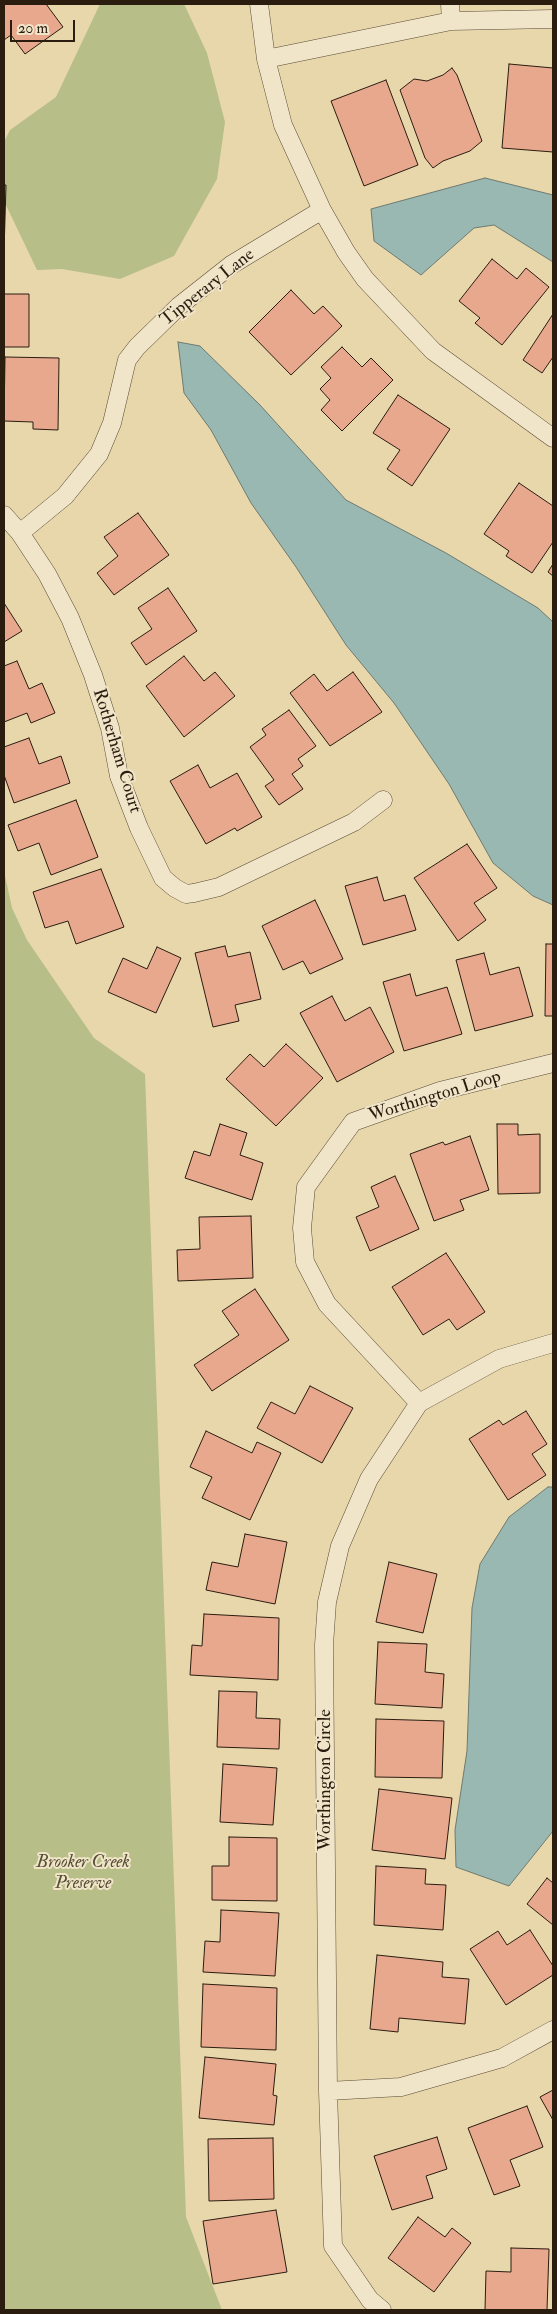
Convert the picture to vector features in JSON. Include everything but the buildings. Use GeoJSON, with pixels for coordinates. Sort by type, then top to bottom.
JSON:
{"type":"FeatureCollection","features":[{"type":"Feature","properties":{"kind":"street"},"geometry":{"type":"LineString","coordinates":[[259,4],[266,59],[283,125],[322,210],[346,252],[365,279],[433,351],[553,438]]}},
{"type":"Feature","properties":{"kind":"street"},"geometry":{"type":"LineString","coordinates":[[266,59],[450,12],[553,19]]}},
{"type":"Feature","properties":{"kind":"street","name":"Tipperary Lane"},"geometry":{"type":"LineString","coordinates":[[20,532],[65,496],[99,454],[112,423],[127,360],[137,347],[179,306],[231,266],[322,210]]}},
{"type":"Feature","properties":{"kind":"street","name":"Rotherham Court"},"geometry":{"type":"LineString","coordinates":[[4,516],[20,532],[47,574],[70,618],[93,675],[110,728],[119,776],[163,878],[175,888],[186,894],[219,887],[354,822],[384,800]]}},
{"type":"Feature","properties":{"kind":"street","name":"Worthington Loop"},"geometry":{"type":"LineString","coordinates":[[419,1402],[327,1304],[305,1262],[302,1228],[306,1187],[353,1122],[440,1091],[553,1063]]}},
{"type":"Feature","properties":{"kind":"street","name":"Worthington Circle"},"geometry":{"type":"LineString","coordinates":[[382,2310],[370,2300],[333,2246],[328,2090],[324,1645],[327,1602],[340,1546],[370,1479],[419,1402],[499,1359],[553,1342]]}},
{"type":"Feature","properties":{"kind":"street"},"geometry":{"type":"LineString","coordinates":[[328,2090],[401,2087],[502,2058],[553,2030]]}},
{"type":"Feature","properties":{"kind":"green space"},"geometry":{"type":"Polygon","coordinates":[[[100,4],[184,4],[207,53],[225,122],[217,179],[174,256],[120,279],[62,269],[37,270],[4,201],[4,142],[10,130],[56,97],[100,4]]]}},
{"type":"Feature","properties":{"kind":"green space","name":"Brooker Creek Preserve"},"geometry":{"type":"Polygon","coordinates":[[[4,871],[12,908],[27,940],[94,1038],[145,1074],[186,2217],[222,2310],[4,2310],[4,871]]]}},
{"type":"Feature","properties":{"kind":"water"},"geometry":{"type":"Polygon","coordinates":[[[485,178],[553,195],[553,262],[494,225],[474,228],[421,275],[374,241],[371,209],[485,178]]]}},
{"type":"Feature","properties":{"kind":"water"},"geometry":{"type":"Polygon","coordinates":[[[178,342],[200,346],[260,405],[346,500],[446,553],[538,608],[553,622],[553,905],[533,896],[493,863],[449,784],[394,703],[346,645],[296,567],[251,503],[211,430],[184,393],[178,342]]]}},
{"type":"Feature","properties":{"kind":"water"},"geometry":{"type":"Polygon","coordinates":[[[548,1487],[553,1487],[553,1831],[509,1886],[456,1867],[455,1830],[467,1751],[472,1608],[480,1564],[509,1517],[548,1487]]]}}]}
